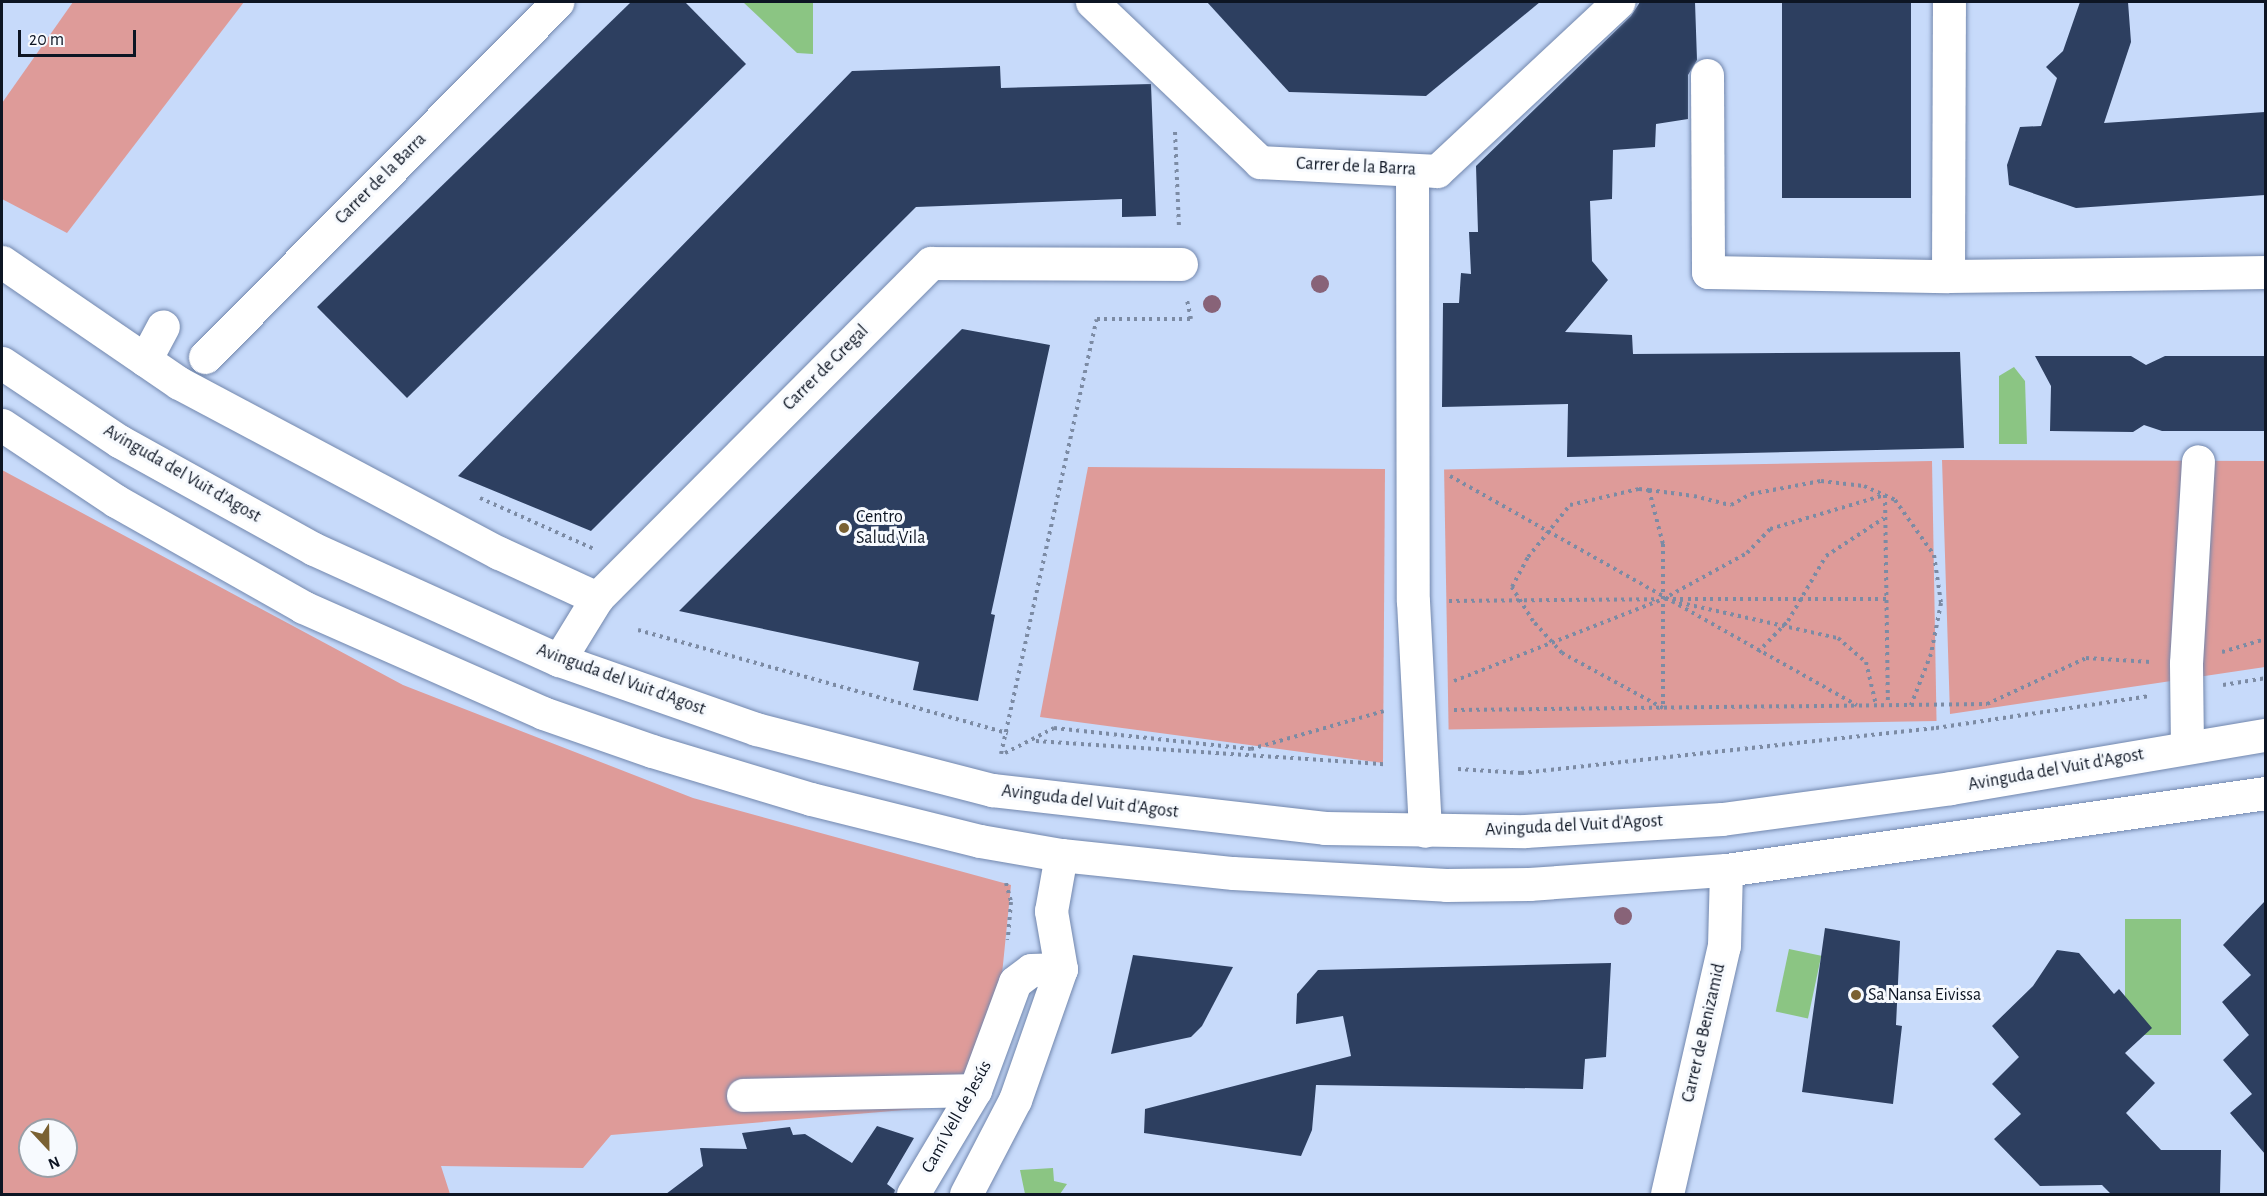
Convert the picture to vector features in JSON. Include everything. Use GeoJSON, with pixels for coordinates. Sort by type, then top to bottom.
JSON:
{"type":"FeatureCollection","features":[{"type":"Feature","properties":{"kind":"street","name":"Carrer de la Barra"},"geometry":{"type":"LineString","coordinates":[[205,357],[557,2]]}},
{"type":"Feature","properties":{"kind":"street","name":"Carrer de la Barra"},"geometry":{"type":"LineString","coordinates":[[1092,2],[1260,162],[1437,171],[1618,2]]}},
{"type":"Feature","properties":{"kind":"street"},"geometry":{"type":"LineString","coordinates":[[1948,276],[1949,2]]}},
{"type":"Feature","properties":{"kind":"street"},"geometry":{"type":"LineString","coordinates":[[1707,75],[1708,272],[1948,276],[2265,272]]}},
{"type":"Feature","properties":{"kind":"street"},"geometry":{"type":"LineString","coordinates":[[1412,170],[1410,453],[1413,601],[1425,831]]}},
{"type":"Feature","properties":{"kind":"street"},"geometry":{"type":"LineString","coordinates":[[2,262],[179,383],[499,553],[597,598]]}},
{"type":"Feature","properties":{"kind":"street","name":"Carrer de Gregal"},"geometry":{"type":"LineString","coordinates":[[559,660],[597,598],[931,263],[1181,264]]}},
{"type":"Feature","properties":{"kind":"street"},"geometry":{"type":"LineString","coordinates":[[145,360],[164,326]]}},
{"type":"Feature","properties":{"kind":"street","name":"Avinguda del Vuit d'Agost"},"geometry":{"type":"LineString","coordinates":[[2,363],[119,441],[314,549],[559,660],[756,729],[992,790],[1217,819],[1425,831],[1525,831],[1722,819],[1951,788],[2265,735]]}},
{"type":"Feature","properties":{"kind":"street"},"geometry":{"type":"LineString","coordinates":[[2,425],[116,501],[303,607],[543,713],[652,752],[812,799],[980,841],[1061,855],[1233,873],[1446,885],[1726,870],[2265,793]]}},
{"type":"Feature","properties":{"kind":"street"},"geometry":{"type":"LineString","coordinates":[[2187,747],[2186,677],[2198,461]]}},
{"type":"Feature","properties":{"kind":"street"},"geometry":{"type":"LineString","coordinates":[[966,1194],[1015,1100],[1061,969],[1051,911],[1061,855]]}},
{"type":"Feature","properties":{"kind":"street","name":"Carrer de Benizamid"},"geometry":{"type":"LineString","coordinates":[[1667,1194],[1724,946],[1726,870]]}},
{"type":"Feature","properties":{"kind":"street","name":"Camí Vell de Jesús"},"geometry":{"type":"LineString","coordinates":[[913,1194],[975,1090],[1015,982],[1031,970],[1061,969]]}},
{"type":"Feature","properties":{"kind":"street"},"geometry":{"type":"LineString","coordinates":[[743,1095],[975,1090]]}},
{"type":"Feature","properties":{"kind":"path"},"geometry":{"type":"LineString","coordinates":[[1001,755],[1008,733],[1097,319],[1191,319],[1181,264],[1173,80]]}},
{"type":"Feature","properties":{"kind":"path"},"geometry":{"type":"LineString","coordinates":[[1410,453],[1549,531],[1663,599],[1857,706]]}},
{"type":"Feature","properties":{"kind":"path"},"geometry":{"type":"LineString","coordinates":[[1663,708],[1614,685],[1562,653],[1512,587],[1549,531],[1570,505],[1649,490],[1731,506],[1751,494],[1821,481],[1864,486],[1895,500],[1934,555],[1939,594],[1931,654],[1911,705]]}},
{"type":"Feature","properties":{"kind":"path"},"geometry":{"type":"LineString","coordinates":[[1649,490],[1663,544],[1663,708]]}},
{"type":"Feature","properties":{"kind":"path"},"geometry":{"type":"LineString","coordinates":[[468,493],[596,551]]}},
{"type":"Feature","properties":{"kind":"path"},"geometry":{"type":"LineString","coordinates":[[1885,495],[1888,705]]}},
{"type":"Feature","properties":{"kind":"path"},"geometry":{"type":"LineString","coordinates":[[1418,703],[1552,642],[1663,599],[1747,553],[1770,528],[1885,495]]}},
{"type":"Feature","properties":{"kind":"path"},"geometry":{"type":"LineString","coordinates":[[1758,652],[1783,625],[1802,599],[1826,556],[1885,518]]}},
{"type":"Feature","properties":{"kind":"path"},"geometry":{"type":"LineString","coordinates":[[1663,599],[1838,638],[1866,663],[1876,705]]}},
{"type":"Feature","properties":{"kind":"path"},"geometry":{"type":"LineString","coordinates":[[1413,601],[1886,599]]}},
{"type":"Feature","properties":{"kind":"path"},"geometry":{"type":"LineString","coordinates":[[638,630],[1008,733]]}},
{"type":"Feature","properties":{"kind":"path"},"geometry":{"type":"LineString","coordinates":[[1035,741],[1521,773],[1936,728],[2186,677],[2265,639]]}},
{"type":"Feature","properties":{"kind":"path"},"geometry":{"type":"LineString","coordinates":[[989,752],[1001,755],[1035,741],[1054,728],[1251,749],[1371,712],[1418,703],[1663,708],[1987,704],[2086,658],[2186,677],[2265,678]]}},
{"type":"Feature","properties":{"kind":"shaded area"},"geometry":{"type":"Polygon","coordinates":[[[73,2],[244,2],[67,233],[2,199],[2,103],[73,2]]]}},
{"type":"Feature","properties":{"kind":"shaded area"},"geometry":{"type":"Polygon","coordinates":[[[743,2],[813,2],[813,54],[797,53],[743,2]]]}},
{"type":"Feature","properties":{"kind":"shaded area"},"geometry":{"type":"Polygon","coordinates":[[[2014,367],[2025,381],[2027,444],[1999,444],[1999,376],[2014,367]]]}},
{"type":"Feature","properties":{"kind":"shaded area"},"geometry":{"type":"Polygon","coordinates":[[[1942,460],[2265,461],[2265,667],[1950,714],[1942,460]]]}},
{"type":"Feature","properties":{"kind":"shaded area"},"geometry":{"type":"Polygon","coordinates":[[[1932,461],[1937,721],[1449,729],[1444,470],[1932,461]]]}},
{"type":"Feature","properties":{"kind":"shaded area"},"geometry":{"type":"Polygon","coordinates":[[[1088,467],[1385,469],[1383,763],[1040,717],[1088,467]]]}},
{"type":"Feature","properties":{"kind":"shaded area"},"geometry":{"type":"Polygon","coordinates":[[[2,470],[403,685],[693,798],[1011,885],[997,1024],[951,1106],[611,1135],[583,1168],[441,1166],[450,1194],[2,1194],[2,470]]]}},
{"type":"Feature","properties":{"kind":"shaded area"},"geometry":{"type":"Polygon","coordinates":[[[2125,919],[2181,919],[2181,1035],[2125,1035],[2125,919]]]}},
{"type":"Feature","properties":{"kind":"shaded area"},"geometry":{"type":"Polygon","coordinates":[[[1789,949],[1821,956],[1808,1018],[1776,1012],[1789,949]]]}},
{"type":"Feature","properties":{"kind":"shaded area"},"geometry":{"type":"Polygon","coordinates":[[[1053,1168],[1054,1181],[1067,1184],[1060,1194],[1025,1194],[1020,1170],[1053,1168]]]}},
{"type":"Feature","properties":{"kind":"building"},"geometry":{"type":"Polygon","coordinates":[[[631,2],[685,2],[746,64],[407,398],[317,307],[631,2]]]}},
{"type":"Feature","properties":{"kind":"building"},"geometry":{"type":"Polygon","coordinates":[[[1207,2],[1540,2],[1426,96],[1289,92],[1207,2]]]}},
{"type":"Feature","properties":{"kind":"building"},"geometry":{"type":"Polygon","coordinates":[[[1640,2],[1695,2],[1697,60],[1688,75],[1688,119],[1656,124],[1655,147],[1613,150],[1612,199],[1590,201],[1592,261],[1608,280],[1565,332],[1632,335],[1633,354],[1960,352],[1964,448],[1567,457],[1568,404],[1442,407],[1443,303],[1459,303],[1461,273],[1471,274],[1469,232],[1478,232],[1476,166],[1631,16],[1640,2]]]}},
{"type":"Feature","properties":{"kind":"building"},"geometry":{"type":"Polygon","coordinates":[[[1782,2],[1911,2],[1911,198],[1782,198],[1782,2]]]}},
{"type":"Feature","properties":{"kind":"building"},"geometry":{"type":"Polygon","coordinates":[[[2080,2],[2128,2],[2131,42],[2104,123],[2265,112],[2265,195],[2076,208],[2009,185],[2007,165],[2020,127],[2041,126],[2057,78],[2046,67],[2063,51],[2080,2]]]}},
{"type":"Feature","properties":{"kind":"building"},"geometry":{"type":"Polygon","coordinates":[[[1000,66],[1001,88],[1151,84],[1156,216],[1122,217],[1122,199],[916,207],[591,531],[458,476],[852,71],[1000,66]]]}},
{"type":"Feature","properties":{"kind":"building","name":"Centro Salud Vila"},"geometry":{"type":"Polygon","coordinates":[[[962,329],[1050,345],[991,614],[995,615],[978,701],[913,690],[919,662],[679,611],[962,329]]]}},
{"type":"Feature","properties":{"kind":"building"},"geometry":{"type":"Polygon","coordinates":[[[2035,356],[2131,356],[2146,365],[2165,356],[2265,356],[2265,431],[2162,431],[2144,425],[2133,432],[2050,431],[2051,386],[2035,356]]]}},
{"type":"Feature","properties":{"kind":"building"},"geometry":{"type":"Polygon","coordinates":[[[2265,901],[2265,1154],[2230,1113],[2252,1094],[2223,1060],[2249,1035],[2222,1002],[2251,975],[2223,945],[2265,901]]]}},
{"type":"Feature","properties":{"kind":"building"},"geometry":{"type":"Polygon","coordinates":[[[1825,928],[1900,941],[1896,1025],[1902,1026],[1893,1104],[1802,1092],[1825,928]]]}},
{"type":"Feature","properties":{"kind":"building"},"geometry":{"type":"Polygon","coordinates":[[[2057,950],[2079,953],[2114,994],[2119,989],[2152,1028],[2125,1053],[2155,1083],[2126,1113],[2161,1150],[2221,1150],[2220,1194],[2111,1194],[2102,1185],[2040,1186],[1994,1139],[2021,1114],[1992,1084],[2019,1057],[1992,1026],[2033,986],[2057,950]]]}},
{"type":"Feature","properties":{"kind":"building"},"geometry":{"type":"Polygon","coordinates":[[[1133,955],[1233,967],[1202,1026],[1191,1037],[1111,1054],[1133,955]]]}},
{"type":"Feature","properties":{"kind":"building"},"geometry":{"type":"Polygon","coordinates":[[[1611,963],[1606,1057],[1585,1059],[1583,1089],[1316,1085],[1312,1130],[1301,1156],[1144,1133],[1145,1109],[1351,1056],[1343,1016],[1296,1024],[1297,994],[1318,970],[1611,963]]]}},
{"type":"Feature","properties":{"kind":"building"},"geometry":{"type":"Polygon","coordinates":[[[877,1126],[914,1138],[887,1184],[895,1190],[894,1194],[666,1194],[703,1166],[700,1148],[747,1149],[742,1133],[790,1127],[793,1135],[805,1134],[852,1163],[877,1126]]]}},
{"type":"Feature","properties":{"kind":"place","name":"Centro Salud Vila"},"geometry":{"type":"Point","coordinates":[844,528]}},
{"type":"Feature","properties":{"kind":"place","name":"Sa Nansa Eivissa"},"geometry":{"type":"Point","coordinates":[1856,995]}}]}
